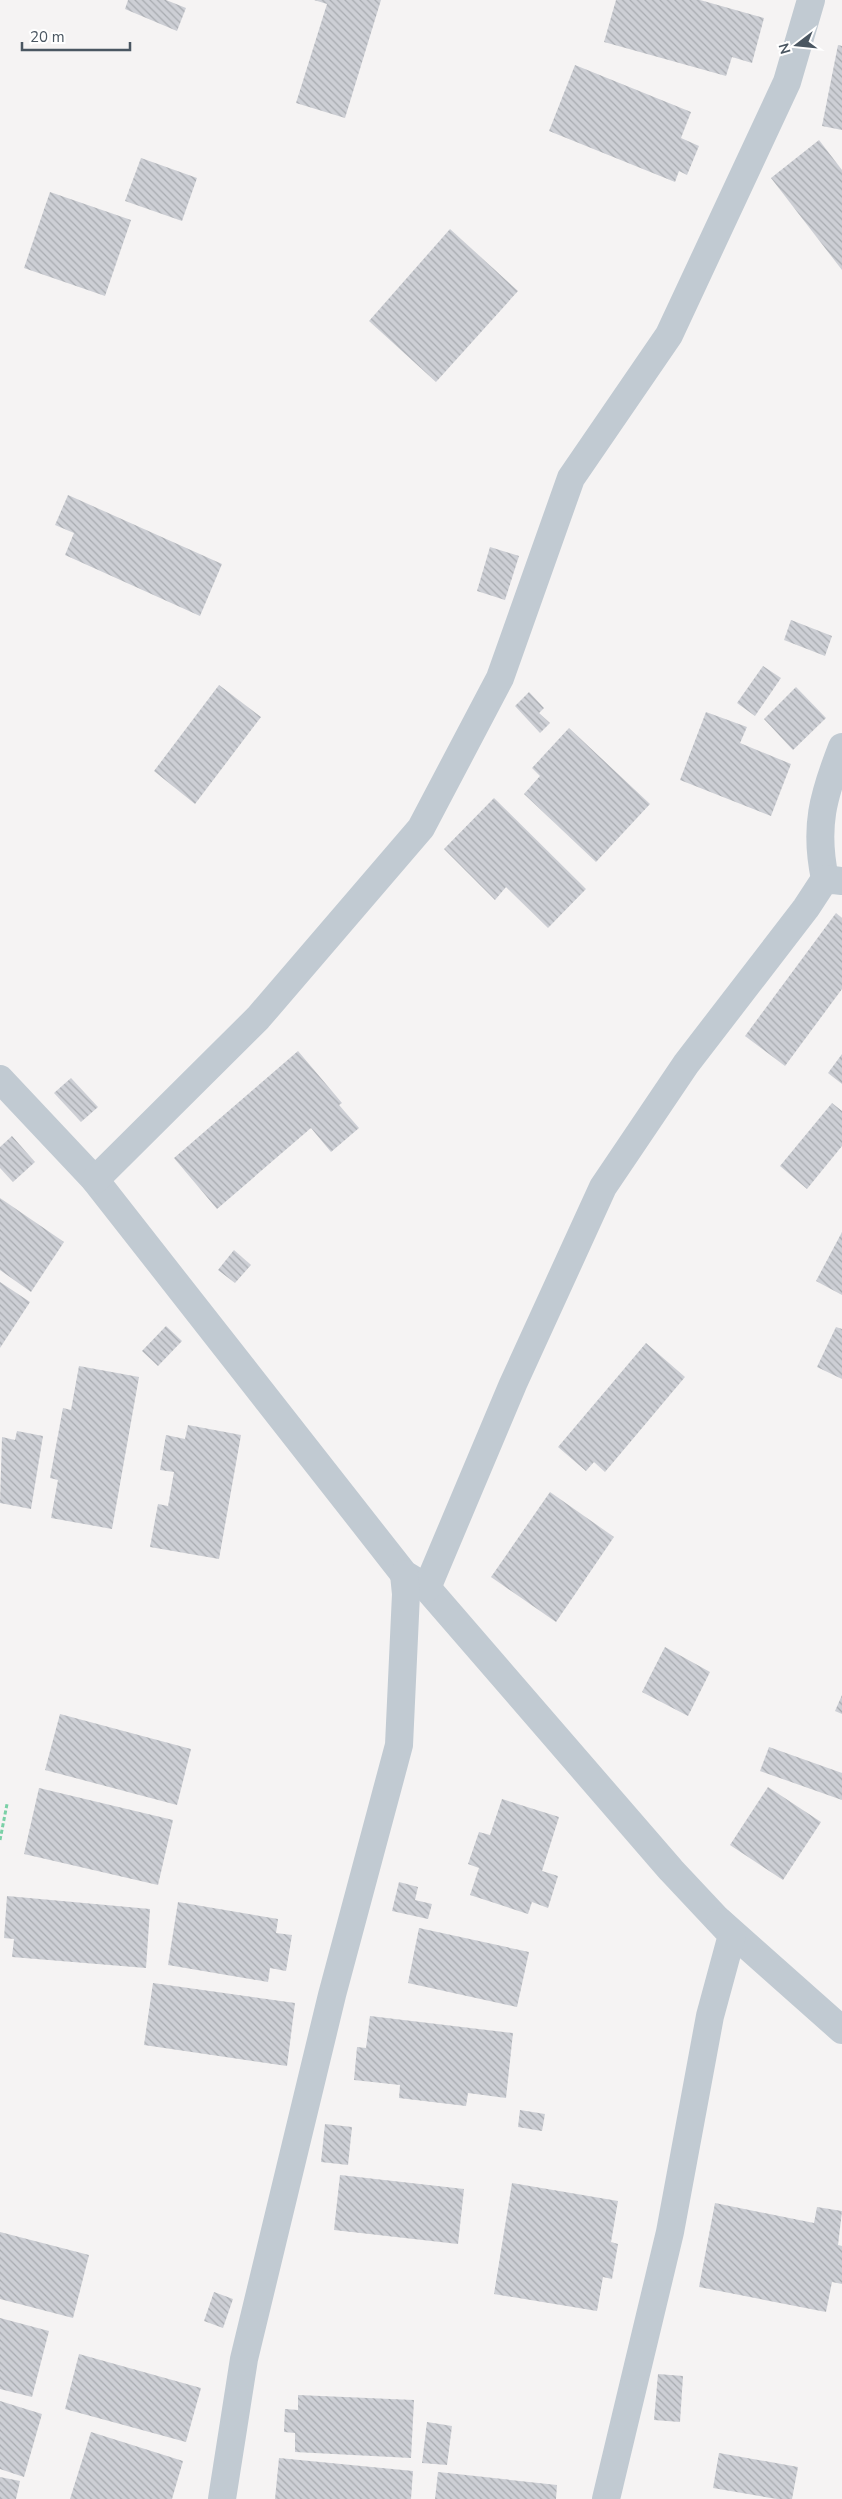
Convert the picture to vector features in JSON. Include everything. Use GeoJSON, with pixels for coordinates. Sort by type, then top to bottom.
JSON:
{"type":"FeatureCollection","features":[{"type":"Feature","properties":{"kind":"street"},"geometry":{"type":"LineString","coordinates":[[95,1180],[258,1018],[421,828],[500,678],[571,478],[669,335],[788,82],[811,0]]}},
{"type":"Feature","properties":{"kind":"street"},"geometry":{"type":"LineString","coordinates":[[427,1588],[513,1384],[603,1187],[686,1064],[806,908],[834,880],[819,832],[826,789],[842,747]]}},
{"type":"Feature","properties":{"kind":"street"},"geometry":{"type":"LineString","coordinates":[[0,1079],[95,1180],[404,1574],[427,1588],[671,1870],[732,1934],[710,2016],[670,2232],[606,2499]]}},
{"type":"Feature","properties":{"kind":"street"},"geometry":{"type":"LineString","coordinates":[[222,2499],[244,2359],[332,1995],[399,1745],[406,1594],[404,1574]]}},
{"type":"Feature","properties":{"kind":"street"},"geometry":{"type":"LineString","coordinates":[[717,1919],[842,2030]]}},
{"type":"Feature","properties":{"kind":"path"},"geometry":{"type":"LineString","coordinates":[[0,1840],[7,1804]]}},
{"type":"Feature","properties":{"kind":"building"},"geometry":{"type":"Polygon","coordinates":[[[128,0],[166,0],[186,8],[177,31],[125,9],[128,0]]]}},
{"type":"Feature","properties":{"kind":"building"},"geometry":{"type":"Polygon","coordinates":[[[314,0],[381,0],[345,118],[296,103],[327,4],[314,0]]]}},
{"type":"Feature","properties":{"kind":"building"},"geometry":{"type":"Polygon","coordinates":[[[616,0],[700,0],[764,18],[752,63],[732,57],[726,76],[604,42],[616,0]]]}},
{"type":"Feature","properties":{"kind":"building"},"geometry":{"type":"Polygon","coordinates":[[[838,45],[842,46],[842,130],[822,126],[838,45]]]}},
{"type":"Feature","properties":{"kind":"building"},"geometry":{"type":"Polygon","coordinates":[[[575,65],[691,112],[681,138],[699,146],[687,175],[679,171],[675,182],[549,131],[575,65]]]}},
{"type":"Feature","properties":{"kind":"building"},"geometry":{"type":"Polygon","coordinates":[[[819,140],[842,170],[842,270],[771,178],[819,140]]]}},
{"type":"Feature","properties":{"kind":"building"},"geometry":{"type":"Polygon","coordinates":[[[141,158],[197,178],[182,221],[125,201],[141,158]]]}},
{"type":"Feature","properties":{"kind":"building"},"geometry":{"type":"Polygon","coordinates":[[[50,192],[131,220],[105,296],[24,268],[50,192]]]}},
{"type":"Feature","properties":{"kind":"building"},"geometry":{"type":"Polygon","coordinates":[[[450,229],[518,291],[436,382],[369,321],[450,229]]]}},
{"type":"Feature","properties":{"kind":"building"},"geometry":{"type":"Polygon","coordinates":[[[68,495],[222,564],[200,616],[65,555],[74,533],[55,525],[68,495]]]}},
{"type":"Feature","properties":{"kind":"building"},"geometry":{"type":"Polygon","coordinates":[[[490,547],[519,556],[505,600],[477,591],[490,547]]]}},
{"type":"Feature","properties":{"kind":"building"},"geometry":{"type":"Polygon","coordinates":[[[791,620],[832,636],[825,656],[784,640],[791,620]]]}},
{"type":"Feature","properties":{"kind":"building"},"geometry":{"type":"Polygon","coordinates":[[[763,666],[781,678],[755,716],[737,703],[763,666]]]}},
{"type":"Feature","properties":{"kind":"building"},"geometry":{"type":"Polygon","coordinates":[[[219,685],[261,717],[195,804],[154,771],[219,685]]]}},
{"type":"Feature","properties":{"kind":"building"},"geometry":{"type":"Polygon","coordinates":[[[796,687],[826,718],[793,750],[764,719],[796,687]]]}},
{"type":"Feature","properties":{"kind":"building"},"geometry":{"type":"Polygon","coordinates":[[[529,692],[544,708],[539,713],[550,723],[540,733],[515,706],[529,692]]]}},
{"type":"Feature","properties":{"kind":"building"},"geometry":{"type":"Polygon","coordinates":[[[706,712],[747,727],[740,743],[791,764],[771,816],[680,780],[706,712]]]}},
{"type":"Feature","properties":{"kind":"building"},"geometry":{"type":"Polygon","coordinates":[[[569,728],[650,804],[596,862],[524,794],[540,776],[532,768],[569,728]]]}},
{"type":"Feature","properties":{"kind":"building"},"geometry":{"type":"Polygon","coordinates":[[[494,798],[586,889],[548,928],[506,887],[495,900],[444,849],[494,798]]]}},
{"type":"Feature","properties":{"kind":"building"},"geometry":{"type":"Polygon","coordinates":[[[836,913],[842,918],[842,989],[785,1066],[745,1036],[836,913]]]}},
{"type":"Feature","properties":{"kind":"building"},"geometry":{"type":"Polygon","coordinates":[[[298,1051],[342,1103],[339,1105],[359,1128],[331,1152],[311,1128],[217,1209],[174,1158],[298,1051]]]}},
{"type":"Feature","properties":{"kind":"building"},"geometry":{"type":"Polygon","coordinates":[[[842,1054],[842,1084],[828,1073],[842,1054]]]}},
{"type":"Feature","properties":{"kind":"building"},"geometry":{"type":"Polygon","coordinates":[[[71,1078],[98,1107],[81,1122],[54,1093],[71,1078]]]}},
{"type":"Feature","properties":{"kind":"building"},"geometry":{"type":"Polygon","coordinates":[[[832,1103],[842,1111],[842,1146],[807,1189],[780,1166],[832,1103]]]}},
{"type":"Feature","properties":{"kind":"building"},"geometry":{"type":"Polygon","coordinates":[[[12,1136],[35,1162],[13,1182],[0,1168],[0,1147],[12,1136]]]}},
{"type":"Feature","properties":{"kind":"building"},"geometry":{"type":"Polygon","coordinates":[[[0,1198],[64,1242],[31,1292],[0,1270],[0,1198]]]}},
{"type":"Feature","properties":{"kind":"building"},"geometry":{"type":"Polygon","coordinates":[[[842,1232],[842,1295],[816,1281],[842,1232]]]}},
{"type":"Feature","properties":{"kind":"building"},"geometry":{"type":"Polygon","coordinates":[[[234,1250],[251,1265],[235,1283],[218,1270],[234,1250]]]}},
{"type":"Feature","properties":{"kind":"building"},"geometry":{"type":"Polygon","coordinates":[[[0,1282],[30,1302],[0,1348],[0,1282]]]}},
{"type":"Feature","properties":{"kind":"building"},"geometry":{"type":"Polygon","coordinates":[[[166,1326],[182,1341],[158,1366],[142,1351],[166,1326]]]}},
{"type":"Feature","properties":{"kind":"building"},"geometry":{"type":"Polygon","coordinates":[[[836,1327],[842,1329],[842,1379],[817,1367],[836,1327]]]}},
{"type":"Feature","properties":{"kind":"building"},"geometry":{"type":"Polygon","coordinates":[[[646,1343],[685,1377],[605,1472],[594,1462],[586,1471],[558,1447],[646,1343]]]}},
{"type":"Feature","properties":{"kind":"building"},"geometry":{"type":"Polygon","coordinates":[[[79,1366],[139,1377],[112,1529],[51,1518],[58,1480],[50,1478],[63,1408],[71,1410],[79,1366]]]}},
{"type":"Feature","properties":{"kind":"building"},"geometry":{"type":"Polygon","coordinates":[[[188,1425],[241,1435],[219,1559],[150,1547],[158,1504],[168,1506],[174,1472],[160,1470],[166,1435],[185,1439],[188,1425]]]}},
{"type":"Feature","properties":{"kind":"building"},"geometry":{"type":"Polygon","coordinates":[[[17,1431],[43,1436],[31,1509],[0,1503],[2,1437],[15,1440],[17,1431]]]}},
{"type":"Feature","properties":{"kind":"building"},"geometry":{"type":"Polygon","coordinates":[[[550,1492],[614,1537],[556,1622],[491,1577],[550,1492]]]}},
{"type":"Feature","properties":{"kind":"building"},"geometry":{"type":"Polygon","coordinates":[[[665,1647],[710,1672],[688,1716],[642,1692],[665,1647]]]}},
{"type":"Feature","properties":{"kind":"building"},"geometry":{"type":"Polygon","coordinates":[[[842,1695],[842,1714],[835,1711],[842,1695]]]}},
{"type":"Feature","properties":{"kind":"building"},"geometry":{"type":"Polygon","coordinates":[[[60,1714],[191,1749],[177,1805],[45,1770],[60,1714]]]}},
{"type":"Feature","properties":{"kind":"building"},"geometry":{"type":"Polygon","coordinates":[[[769,1747],[842,1773],[842,1800],[760,1771],[769,1747]]]}},
{"type":"Feature","properties":{"kind":"building"},"geometry":{"type":"Polygon","coordinates":[[[768,1787],[821,1822],[783,1880],[730,1845],[768,1787]]]}},
{"type":"Feature","properties":{"kind":"building"},"geometry":{"type":"Polygon","coordinates":[[[39,1788],[173,1820],[158,1885],[24,1854],[39,1788]]]}},
{"type":"Feature","properties":{"kind":"building"},"geometry":{"type":"Polygon","coordinates":[[[502,1799],[559,1817],[542,1871],[558,1876],[548,1908],[532,1902],[528,1914],[470,1895],[479,1868],[468,1864],[479,1832],[490,1835],[502,1799]]]}},
{"type":"Feature","properties":{"kind":"building"},"geometry":{"type":"Polygon","coordinates":[[[399,1882],[418,1887],[415,1900],[432,1904],[428,1919],[392,1911],[399,1882]]]}},
{"type":"Feature","properties":{"kind":"building"},"geometry":{"type":"Polygon","coordinates":[[[7,1896],[150,1909],[146,1968],[12,1957],[14,1939],[4,1938],[7,1896]]]}},
{"type":"Feature","properties":{"kind":"building"},"geometry":{"type":"Polygon","coordinates":[[[178,1902],[278,1919],[276,1933],[292,1935],[286,1971],[270,1968],[268,1982],[168,1965],[178,1902]]]}},
{"type":"Feature","properties":{"kind":"building"},"geometry":{"type":"Polygon","coordinates":[[[419,1928],[529,1952],[517,2007],[408,1983],[419,1928]]]}},
{"type":"Feature","properties":{"kind":"building"},"geometry":{"type":"Polygon","coordinates":[[[153,1983],[295,2003],[287,2066],[144,2045],[153,1983]]]}},
{"type":"Feature","properties":{"kind":"building"},"geometry":{"type":"Polygon","coordinates":[[[370,2016],[513,2033],[506,2098],[468,2093],[466,2106],[399,2098],[400,2085],[354,2080],[357,2047],[366,2048],[370,2016]]]}},
{"type":"Feature","properties":{"kind":"building"},"geometry":{"type":"Polygon","coordinates":[[[520,2110],[545,2114],[542,2131],[518,2127],[520,2110]]]}},
{"type":"Feature","properties":{"kind":"building"},"geometry":{"type":"Polygon","coordinates":[[[325,2124],[352,2127],[348,2165],[321,2162],[325,2124]]]}},
{"type":"Feature","properties":{"kind":"building"},"geometry":{"type":"Polygon","coordinates":[[[340,2175],[464,2189],[458,2244],[334,2230],[340,2175]]]}},
{"type":"Feature","properties":{"kind":"building"},"geometry":{"type":"Polygon","coordinates":[[[512,2183],[618,2201],[611,2242],[618,2244],[612,2279],[603,2277],[597,2311],[494,2294],[512,2183]]]}},
{"type":"Feature","properties":{"kind":"building"},"geometry":{"type":"Polygon","coordinates":[[[715,2203],[814,2223],[817,2207],[842,2211],[838,2245],[842,2246],[842,2284],[832,2282],[826,2312],[699,2287],[715,2203]]]}},
{"type":"Feature","properties":{"kind":"building"},"geometry":{"type":"Polygon","coordinates":[[[0,2232],[89,2255],[73,2318],[0,2299],[0,2232]]]}},
{"type":"Feature","properties":{"kind":"building"},"geometry":{"type":"Polygon","coordinates":[[[214,2292],[233,2299],[223,2328],[204,2321],[214,2292]]]}},
{"type":"Feature","properties":{"kind":"building"},"geometry":{"type":"Polygon","coordinates":[[[0,2318],[49,2331],[32,2397],[0,2389],[0,2318]]]}},
{"type":"Feature","properties":{"kind":"building"},"geometry":{"type":"Polygon","coordinates":[[[79,2354],[201,2388],[186,2442],[65,2409],[79,2354]]]}},
{"type":"Feature","properties":{"kind":"building"},"geometry":{"type":"Polygon","coordinates":[[[658,2374],[683,2376],[680,2422],[654,2420],[658,2374]]]}},
{"type":"Feature","properties":{"kind":"building"},"geometry":{"type":"Polygon","coordinates":[[[298,2395],[414,2400],[411,2458],[295,2452],[295,2433],[284,2432],[285,2409],[298,2410],[298,2395]]]}},
{"type":"Feature","properties":{"kind":"building"},"geometry":{"type":"Polygon","coordinates":[[[0,2401],[42,2414],[24,2477],[0,2469],[0,2401]]]}},
{"type":"Feature","properties":{"kind":"building"},"geometry":{"type":"Polygon","coordinates":[[[427,2422],[452,2426],[447,2465],[422,2463],[427,2422]]]}},
{"type":"Feature","properties":{"kind":"building"},"geometry":{"type":"Polygon","coordinates":[[[91,2432],[183,2461],[172,2499],[70,2499],[91,2432]]]}},
{"type":"Feature","properties":{"kind":"building"},"geometry":{"type":"Polygon","coordinates":[[[719,2453],[798,2467],[792,2499],[777,2499],[713,2488],[719,2453]]]}},
{"type":"Feature","properties":{"kind":"building"},"geometry":{"type":"Polygon","coordinates":[[[279,2458],[413,2471],[411,2499],[275,2499],[279,2458]]]}},
{"type":"Feature","properties":{"kind":"building"},"geometry":{"type":"Polygon","coordinates":[[[438,2472],[557,2485],[556,2499],[435,2499],[438,2472]]]}},
{"type":"Feature","properties":{"kind":"building"},"geometry":{"type":"Polygon","coordinates":[[[0,2477],[20,2481],[16,2499],[0,2499],[0,2477]]]}}]}
